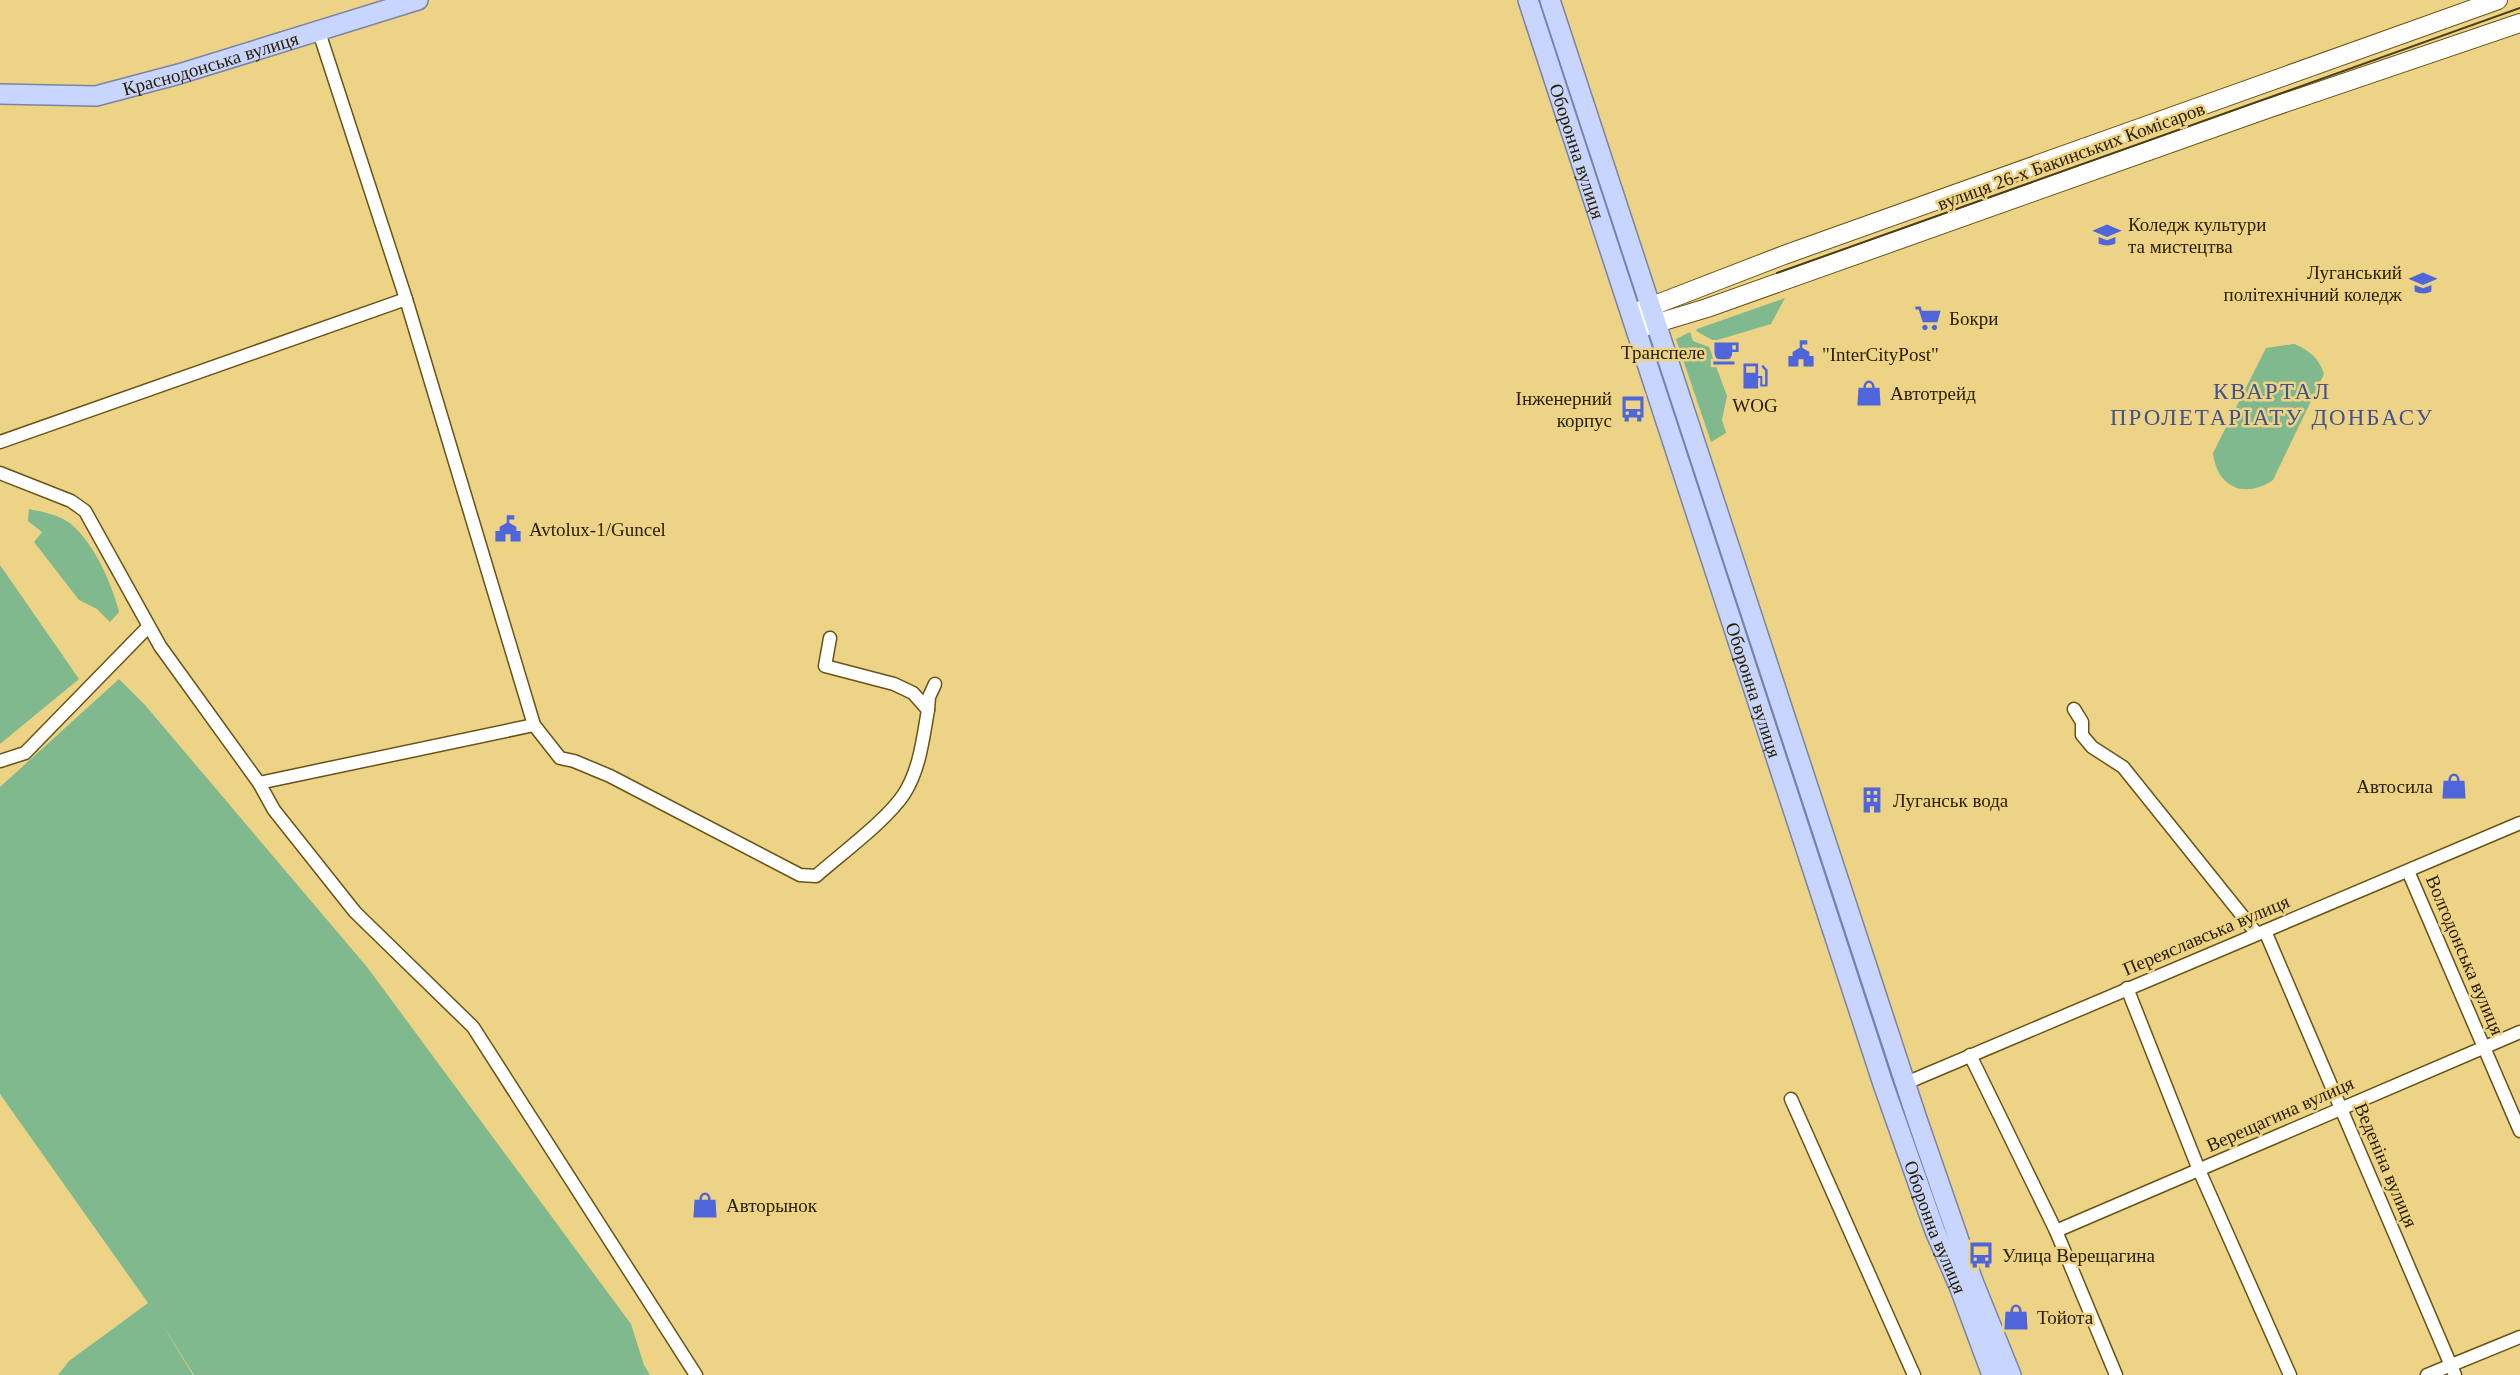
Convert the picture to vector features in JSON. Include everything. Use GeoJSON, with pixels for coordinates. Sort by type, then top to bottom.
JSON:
{"type":"FeatureCollection","features":[{"type":"Feature","properties":{"kind":"main road","name":"Краснодонська вулиця"},"geometry":{"type":"LineString","coordinates":[[0,94],[96,96],[319,32],[418,0]]}},
{"type":"Feature","properties":{"kind":"main road","name":"Оборонна вулиця"},"geometry":{"type":"LineString","coordinates":[[1528,0],[1644,318],[1973,1281],[2011,1375]]}},
{"type":"Feature","properties":{"kind":"main road","name":"Оборонна вулиця"},"geometry":{"type":"LineString","coordinates":[[1550,0],[1636,257],[1644,318],[1901,1137],[1992,1375]]}},
{"type":"Feature","properties":{"kind":"street","name":"вулиця 26-х Бакинських Комісаров"},"geometry":{"type":"LineString","coordinates":[[1644,318],[1784,255],[2498,0]]}},
{"type":"Feature","properties":{"kind":"street","name":"вулиця 26-х Бакинських Комісаров"},"geometry":{"type":"LineString","coordinates":[[1644,318],[1792,278],[2251,114],[2520,23]]}},
{"type":"Feature","properties":{"kind":"street"},"geometry":{"type":"LineString","coordinates":[[319,32],[406,299],[534,725],[560,758],[575,761],[610,776],[800,875],[816,876],[891,810],[904,793],[918,762],[929,697],[935,684]]}},
{"type":"Feature","properties":{"kind":"street"},"geometry":{"type":"LineString","coordinates":[[1784,255],[1792,278]]}},
{"type":"Feature","properties":{"kind":"street"},"geometry":{"type":"LineString","coordinates":[[0,442],[406,299]]}},
{"type":"Feature","properties":{"kind":"street"},"geometry":{"type":"LineString","coordinates":[[0,473],[71,500],[85,511],[148,627],[259,783],[274,810],[355,912],[474,1027],[696,1375]]}},
{"type":"Feature","properties":{"kind":"street"},"geometry":{"type":"LineString","coordinates":[[0,761],[24,753],[148,627]]}},
{"type":"Feature","properties":{"kind":"street"},"geometry":{"type":"LineString","coordinates":[[830,638],[825,666],[894,684],[913,693],[928,710]]}},
{"type":"Feature","properties":{"kind":"street","name":"Веденіна вулиця"},"geometry":{"type":"LineString","coordinates":[[2074,709],[2082,722],[2082,735],[2092,747],[2123,767],[2261,933],[2341,1108],[2452,1370]]}},
{"type":"Feature","properties":{"kind":"street"},"geometry":{"type":"LineString","coordinates":[[259,783],[534,725]]}},
{"type":"Feature","properties":{"kind":"street","name":"Переяславська вулиця"},"geometry":{"type":"LineString","coordinates":[[1906,1083],[2520,823]]}},
{"type":"Feature","properties":{"kind":"street","name":"Волгодонська вулиця"},"geometry":{"type":"LineString","coordinates":[[2409,871],[2520,1131]]}},
{"type":"Feature","properties":{"kind":"street"},"geometry":{"type":"LineString","coordinates":[[2127,988],[2199,1170],[2290,1375]]}},
{"type":"Feature","properties":{"kind":"street","name":"Верещагина вулиця"},"geometry":{"type":"LineString","coordinates":[[2056,1231],[2520,1032]]}},
{"type":"Feature","properties":{"kind":"street"},"geometry":{"type":"LineString","coordinates":[[1970,1055],[2056,1231],[2116,1375]]}},
{"type":"Feature","properties":{"kind":"street"},"geometry":{"type":"LineString","coordinates":[[1791,1100],[1914,1375]]}},
{"type":"Feature","properties":{"kind":"street"},"geometry":{"type":"LineString","coordinates":[[2427,1375],[2452,1370],[2520,1337]]}},
{"type":"Feature","properties":{"kind":"green space"},"geometry":{"type":"Polygon","coordinates":[[[1785,298],[1771,324],[1714,341],[1696,331],[1697,329],[1785,298]]]}},
{"type":"Feature","properties":{"kind":"green space"},"geometry":{"type":"Polygon","coordinates":[[[1690,332],[1693,341],[1709,347],[1727,396],[1722,420],[1726,433],[1711,442],[1676,339],[1690,332]]]}},
{"type":"Feature","properties":{"kind":"green space"},"geometry":{"type":"Polygon","coordinates":[[[2294,344],[2313,355],[2324,374],[2273,480],[2252,489],[2234,487],[2220,475],[2213,453],[2266,348],[2294,344]]]}},
{"type":"Feature","properties":{"kind":"green space"},"geometry":{"type":"Polygon","coordinates":[[[29,509],[67,521],[88,542],[107,577],[119,612],[110,622],[97,609],[79,600],[34,542],[42,532],[28,521],[29,509]]]}},
{"type":"Feature","properties":{"kind":"green space"},"geometry":{"type":"Polygon","coordinates":[[[0,565],[79,679],[0,744],[0,565]]]}},
{"type":"Feature","properties":{"kind":"green space"},"geometry":{"type":"Polygon","coordinates":[[[119,679],[145,705],[367,967],[631,1324],[644,1365],[650,1375],[194,1375],[159,1319],[193,1375],[58,1375],[69,1361],[148,1303],[0,1094],[0,787],[119,679]]]}},
{"type":"Feature","properties":{"kind":"tram line"},"geometry":{"type":"LineString","coordinates":[[1777,273],[2520,8]]}},
{"type":"Feature","properties":{"kind":"place","name":"Коледж культури та мистецтва"},"geometry":{"type":"Point","coordinates":[2107,235]}},
{"type":"Feature","properties":{"kind":"place","name":"Луганський політехнічний коледж"},"geometry":{"type":"Point","coordinates":[2423,283]}},
{"type":"Feature","properties":{"kind":"place","name":"Бокри"},"geometry":{"type":"Point","coordinates":[1928,318]}},
{"type":"Feature","properties":{"kind":"place","name":"Транспеле"},"geometry":{"type":"Point","coordinates":[1726,352]}},
{"type":"Feature","properties":{"kind":"place","name":"\"InterCityPost\""},"geometry":{"type":"Point","coordinates":[1801,354]}},
{"type":"Feature","properties":{"kind":"place","name":"WOG"},"geometry":{"type":"Point","coordinates":[1755,376]}},
{"type":"Feature","properties":{"kind":"place","name":"Автотрейд"},"geometry":{"type":"Point","coordinates":[1869,393]}},
{"type":"Feature","properties":{"kind":"place","name":"Інженерний корпус"},"geometry":{"type":"Point","coordinates":[1633,409]}},
{"type":"Feature","properties":{"kind":"place","name":"Avtolux-1/Guncel"},"geometry":{"type":"Point","coordinates":[508,529]}},
{"type":"Feature","properties":{"kind":"place","name":"Автосила"},"geometry":{"type":"Point","coordinates":[2454,786]}},
{"type":"Feature","properties":{"kind":"place","name":"Луганськ вода"},"geometry":{"type":"Point","coordinates":[1872,800]}},
{"type":"Feature","properties":{"kind":"place","name":"Авторынок"},"geometry":{"type":"Point","coordinates":[705,1205]}},
{"type":"Feature","properties":{"kind":"place","name":"Улица Верещагина"},"geometry":{"type":"Point","coordinates":[1981,1255]}},
{"type":"Feature","properties":{"kind":"place","name":"Тойота"},"geometry":{"type":"Point","coordinates":[2016,1317]}},
{"type":"Feature","properties":{"kind":"district","name":"КВАРТАЛ ПРОЛЕТАРІАТУ ДОНБАСУ"},"geometry":{"type":"Point","coordinates":[2272,404]}}]}
